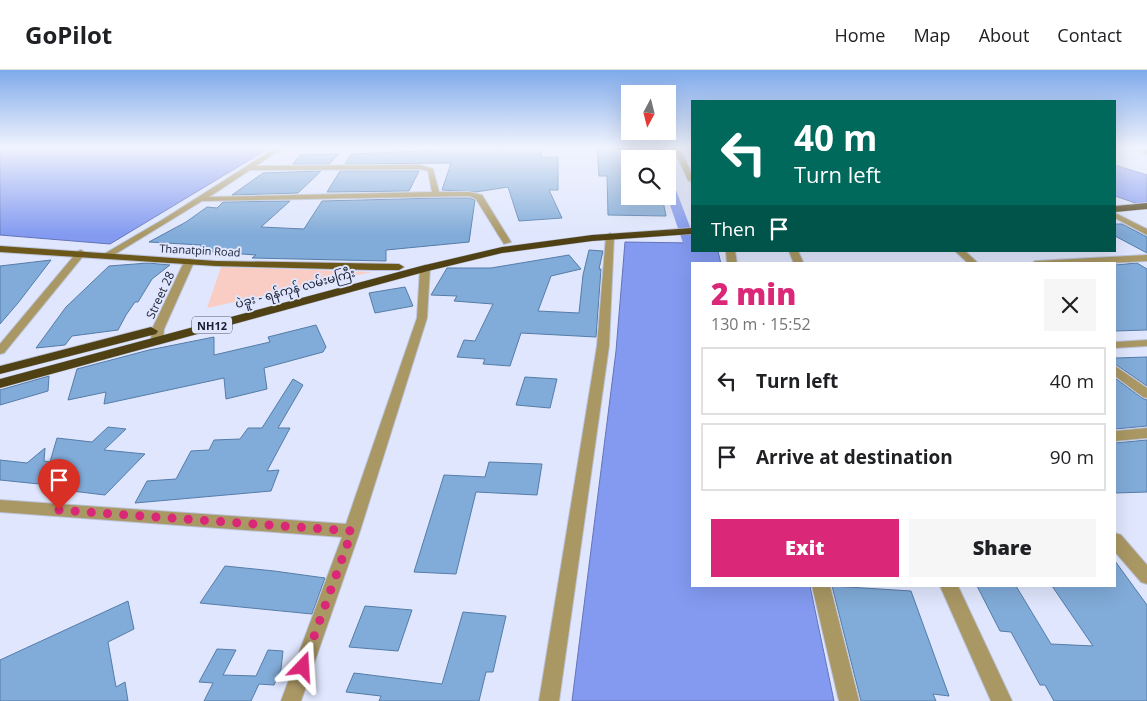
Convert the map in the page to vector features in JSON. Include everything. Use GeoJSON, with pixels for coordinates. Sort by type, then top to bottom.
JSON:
{"type":"FeatureCollection","features":[{"type":"Feature","properties":{"kind":"highway"},"geometry":{"type":"LineString","coordinates":[[1116,200],[1147,198]]}},
{"type":"Feature","properties":{"kind":"highway"},"geometry":{"type":"LineString","coordinates":[[1116,209],[1147,206]]}},
{"type":"Feature","properties":{"kind":"highway","name":"NH12"},"geometry":{"type":"LineString","coordinates":[[399,267],[508,242],[642,229],[691,222]]}},
{"type":"Feature","properties":{"kind":"highway","name":"NH12"},"geometry":{"type":"LineString","coordinates":[[425,268],[502,250],[610,236],[642,229],[691,231]]}},
{"type":"Feature","properties":{"kind":"highway","name":"ပဲခူး - ရန်ကုန် လမ်းမကြီး"},"geometry":{"type":"LineString","coordinates":[[0,384],[158,335],[399,267]]}},
{"type":"Feature","properties":{"kind":"highway","name":"ပဲခူး - ရန်ကုန် လမ်းမကြီး"},"geometry":{"type":"LineString","coordinates":[[0,370],[158,335],[425,268]]}},
{"type":"Feature","properties":{"kind":"main road","name":"Thanatpin Road"},"geometry":{"type":"LineString","coordinates":[[0,250],[109,254],[189,262],[329,267],[399,267]]}},
{"type":"Feature","properties":{"kind":"street"},"geometry":{"type":"LineString","coordinates":[[109,254],[233,176]]}},
{"type":"Feature","properties":{"kind":"street"},"geometry":{"type":"LineString","coordinates":[[432,176],[436,194]]}},
{"type":"Feature","properties":{"kind":"street"},"geometry":{"type":"LineString","coordinates":[[200,199],[469,194],[479,197],[508,242]]}},
{"type":"Feature","properties":{"kind":"street"},"geometry":{"type":"LineString","coordinates":[[1116,216],[1147,232]]}},
{"type":"Feature","properties":{"kind":"street"},"geometry":{"type":"LineString","coordinates":[[549,701],[603,346],[607,308],[606,278],[610,236]]}},
{"type":"Feature","properties":{"kind":"street"},"geometry":{"type":"LineString","coordinates":[[960,252],[973,262]]}},
{"type":"Feature","properties":{"kind":"street"},"geometry":{"type":"LineString","coordinates":[[0,351],[81,253]]}},
{"type":"Feature","properties":{"kind":"street"},"geometry":{"type":"LineString","coordinates":[[1072,262],[1147,258]]}},
{"type":"Feature","properties":{"kind":"street","name":"Street 28"},"geometry":{"type":"LineString","coordinates":[[158,335],[189,262]]}},
{"type":"Feature","properties":{"kind":"street"},"geometry":{"type":"LineString","coordinates":[[291,701],[352,531],[422,318],[425,268]]}},
{"type":"Feature","properties":{"kind":"street"},"geometry":{"type":"LineString","coordinates":[[1116,345],[1147,343]]}},
{"type":"Feature","properties":{"kind":"street"},"geometry":{"type":"LineString","coordinates":[[1116,371],[1147,394]]}},
{"type":"Feature","properties":{"kind":"street"},"geometry":{"type":"LineString","coordinates":[[1116,436],[1147,433]]}},
{"type":"Feature","properties":{"kind":"street"},"geometry":{"type":"LineString","coordinates":[[0,506],[352,531]]}},
{"type":"Feature","properties":{"kind":"street"},"geometry":{"type":"LineString","coordinates":[[1116,541],[1147,577]]}},
{"type":"Feature","properties":{"kind":"street"},"geometry":{"type":"LineString","coordinates":[[821,587],[849,701]]}},
{"type":"Feature","properties":{"kind":"street"},"geometry":{"type":"LineString","coordinates":[[949,587],[1002,701]]}},
{"type":"Feature","properties":{"kind":"shaded area"},"geometry":{"type":"Polygon","coordinates":[[[221,267],[372,272],[207,308],[221,267]]]}},
{"type":"Feature","properties":{"kind":"water"},"geometry":{"type":"Polygon","coordinates":[[[0,176],[222,176],[110,244],[0,235],[0,176]]]}},
{"type":"Feature","properties":{"kind":"water"},"geometry":{"type":"Polygon","coordinates":[[[1116,176],[1147,176],[1147,207],[1116,196],[1116,176]]]}},
{"type":"Feature","properties":{"kind":"water"},"geometry":{"type":"Polygon","coordinates":[[[625,242],[691,243],[691,252],[718,252],[721,262],[691,262],[691,587],[810,587],[834,701],[572,701],[616,351],[625,242]]]}},
{"type":"Feature","properties":{"kind":"building"},"geometry":{"type":"Polygon","coordinates":[[[258,176],[315,176],[298,193],[232,195],[258,176]]]}},
{"type":"Feature","properties":{"kind":"building"},"geometry":{"type":"Polygon","coordinates":[[[337,176],[416,176],[409,191],[327,192],[337,176]]]}},
{"type":"Feature","properties":{"kind":"building"},"geometry":{"type":"Polygon","coordinates":[[[447,176],[558,176],[558,190],[549,190],[562,218],[519,221],[508,187],[476,192],[442,190],[447,176]]]}},
{"type":"Feature","properties":{"kind":"building"},"geometry":{"type":"Polygon","coordinates":[[[607,176],[621,176],[621,205],[664,205],[666,216],[608,215],[607,176]]]}},
{"type":"Feature","properties":{"kind":"building"},"geometry":{"type":"Polygon","coordinates":[[[469,198],[475,200],[469,242],[386,250],[386,261],[252,258],[256,255],[201,251],[201,245],[149,242],[186,222],[207,207],[217,208],[223,202],[290,201],[261,227],[304,229],[322,201],[469,198]]]}},
{"type":"Feature","properties":{"kind":"building"},"geometry":{"type":"Polygon","coordinates":[[[1116,224],[1122,224],[1147,237],[1147,253],[1116,237],[1116,224]]]}},
{"type":"Feature","properties":{"kind":"building"},"geometry":{"type":"Polygon","coordinates":[[[589,250],[603,251],[599,269],[601,269],[596,337],[521,333],[510,366],[483,364],[485,359],[457,357],[464,340],[475,341],[493,304],[454,301],[457,296],[431,295],[447,268],[491,268],[569,255],[581,269],[551,276],[538,311],[579,313],[583,275],[589,250]]]}},
{"type":"Feature","properties":{"kind":"building"},"geometry":{"type":"Polygon","coordinates":[[[51,260],[18,303],[0,324],[0,266],[51,260]]]}},
{"type":"Feature","properties":{"kind":"building"},"geometry":{"type":"Polygon","coordinates":[[[148,263],[170,265],[152,279],[138,302],[135,302],[126,315],[118,330],[72,336],[65,345],[36,348],[66,307],[109,266],[148,263]]]}},
{"type":"Feature","properties":{"kind":"building"},"geometry":{"type":"Polygon","coordinates":[[[1137,263],[1147,269],[1147,330],[1116,331],[1116,265],[1137,263]]]}},
{"type":"Feature","properties":{"kind":"building"},"geometry":{"type":"Polygon","coordinates":[[[405,287],[413,306],[375,313],[369,293],[405,287]]]}},
{"type":"Feature","properties":{"kind":"building"},"geometry":{"type":"Polygon","coordinates":[[[316,325],[326,347],[323,352],[264,368],[267,389],[226,399],[224,378],[104,404],[106,392],[68,400],[77,369],[149,350],[214,337],[214,355],[270,342],[268,337],[316,325]]]}},
{"type":"Feature","properties":{"kind":"building"},"geometry":{"type":"Polygon","coordinates":[[[1147,357],[1147,386],[1116,365],[1116,358],[1147,357]]]}},
{"type":"Feature","properties":{"kind":"building"},"geometry":{"type":"Polygon","coordinates":[[[49,376],[48,391],[0,405],[0,390],[49,376]]]}},
{"type":"Feature","properties":{"kind":"building"},"geometry":{"type":"Polygon","coordinates":[[[525,377],[557,379],[550,408],[516,405],[525,377]]]}},
{"type":"Feature","properties":{"kind":"building"},"geometry":{"type":"Polygon","coordinates":[[[293,379],[303,385],[278,428],[290,428],[267,471],[279,470],[271,491],[135,503],[147,481],[176,479],[191,451],[209,450],[214,440],[240,439],[248,428],[262,428],[293,379]]]}},
{"type":"Feature","properties":{"kind":"building"},"geometry":{"type":"Polygon","coordinates":[[[1116,379],[1147,400],[1147,426],[1116,429],[1116,379]]]}},
{"type":"Feature","properties":{"kind":"building"},"geometry":{"type":"Polygon","coordinates":[[[108,427],[126,429],[104,450],[145,454],[105,495],[47,488],[49,485],[0,480],[0,460],[27,463],[45,448],[44,461],[50,462],[57,438],[92,442],[108,427]]]}},
{"type":"Feature","properties":{"kind":"building"},"geometry":{"type":"Polygon","coordinates":[[[1147,440],[1147,492],[1116,493],[1116,443],[1147,440]]]}},
{"type":"Feature","properties":{"kind":"building"},"geometry":{"type":"Polygon","coordinates":[[[489,462],[542,464],[537,495],[476,492],[456,574],[414,572],[444,475],[485,477],[489,462]]]}},
{"type":"Feature","properties":{"kind":"building"},"geometry":{"type":"Polygon","coordinates":[[[1116,562],[1147,605],[1147,701],[1054,701],[1045,685],[1040,685],[1011,632],[1000,631],[978,587],[1017,587],[1051,644],[1093,646],[1053,587],[1116,587],[1116,562]]]}},
{"type":"Feature","properties":{"kind":"building"},"geometry":{"type":"Polygon","coordinates":[[[225,566],[325,578],[312,614],[200,603],[225,566]]]}},
{"type":"Feature","properties":{"kind":"building"},"geometry":{"type":"Polygon","coordinates":[[[832,587],[911,591],[949,696],[933,694],[936,701],[861,701],[832,587]]]}},
{"type":"Feature","properties":{"kind":"building"},"geometry":{"type":"Polygon","coordinates":[[[128,601],[134,629],[108,642],[116,687],[125,682],[128,701],[0,701],[0,660],[128,601]]]}},
{"type":"Feature","properties":{"kind":"building"},"geometry":{"type":"Polygon","coordinates":[[[365,606],[412,610],[398,651],[349,647],[365,606]]]}},
{"type":"Feature","properties":{"kind":"building"},"geometry":{"type":"Polygon","coordinates":[[[463,612],[506,616],[493,672],[486,672],[479,701],[379,701],[381,696],[346,692],[354,673],[442,684],[463,612]]]}},
{"type":"Feature","properties":{"kind":"building"},"geometry":{"type":"Polygon","coordinates":[[[217,649],[236,650],[223,675],[256,676],[268,650],[283,651],[281,669],[274,685],[259,684],[251,701],[204,701],[213,683],[199,682],[217,649]]]}},
{"type":"Feature","properties":{"kind":"waterway"},"geometry":{"type":"LineString","coordinates":[[676,204],[690,243]]}},
{"type":"Feature","properties":{"kind":"route"},"geometry":{"type":"LineString","coordinates":[[59,510],[352,531],[303,667]]}}]}
